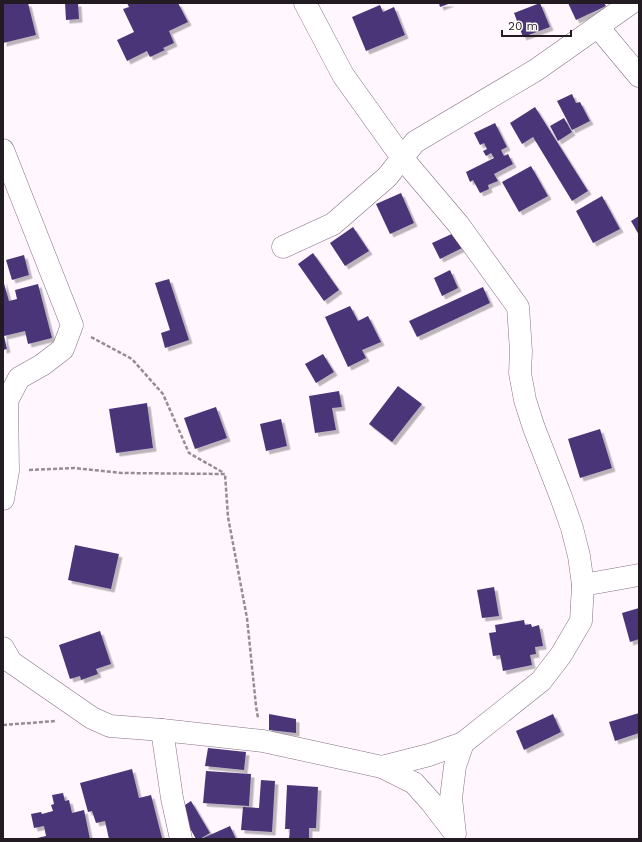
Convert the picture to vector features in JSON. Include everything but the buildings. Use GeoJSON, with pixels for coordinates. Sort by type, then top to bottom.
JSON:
{"type":"FeatureCollection","features":[{"type":"Feature","properties":{"kind":"street"},"geometry":{"type":"LineString","coordinates":[[305,3],[343,75],[402,159],[458,224],[518,307],[521,351],[520,373],[525,400],[534,428],[572,528],[584,585],[580,621],[557,660],[541,682],[463,744],[429,755],[382,767]]}},
{"type":"Feature","properties":{"kind":"street"},"geometry":{"type":"LineString","coordinates":[[283,247],[333,224],[387,177],[415,142],[523,78],[631,3]]}},
{"type":"Feature","properties":{"kind":"street"},"geometry":{"type":"LineString","coordinates":[[598,27],[639,76]]}},
{"type":"Feature","properties":{"kind":"street"},"geometry":{"type":"LineString","coordinates":[[3,150],[72,325],[63,349],[42,365],[19,378],[7,401],[8,471],[3,499]]}},
{"type":"Feature","properties":{"kind":"street"},"geometry":{"type":"LineString","coordinates":[[584,585],[639,575]]}},
{"type":"Feature","properties":{"kind":"street"},"geometry":{"type":"LineString","coordinates":[[3,648],[11,662],[92,718],[110,726],[263,740],[382,767],[414,783],[432,802],[455,837]]}},
{"type":"Feature","properties":{"kind":"street"},"geometry":{"type":"LineString","coordinates":[[162,730],[172,798],[181,839]]}},
{"type":"Feature","properties":{"kind":"street"},"geometry":{"type":"LineString","coordinates":[[455,837],[451,798],[456,766],[463,744]]}},
{"type":"Feature","properties":{"kind":"path"},"geometry":{"type":"LineString","coordinates":[[72,325],[99,342],[132,359],[163,394],[188,453],[225,474]]}},
{"type":"Feature","properties":{"kind":"path"},"geometry":{"type":"LineString","coordinates":[[8,471],[74,468],[122,473],[225,474]]}},
{"type":"Feature","properties":{"kind":"path"},"geometry":{"type":"LineString","coordinates":[[225,474],[228,517],[247,618],[256,706],[263,740]]}},
{"type":"Feature","properties":{"kind":"path"},"geometry":{"type":"LineString","coordinates":[[3,725],[92,718]]}}]}
